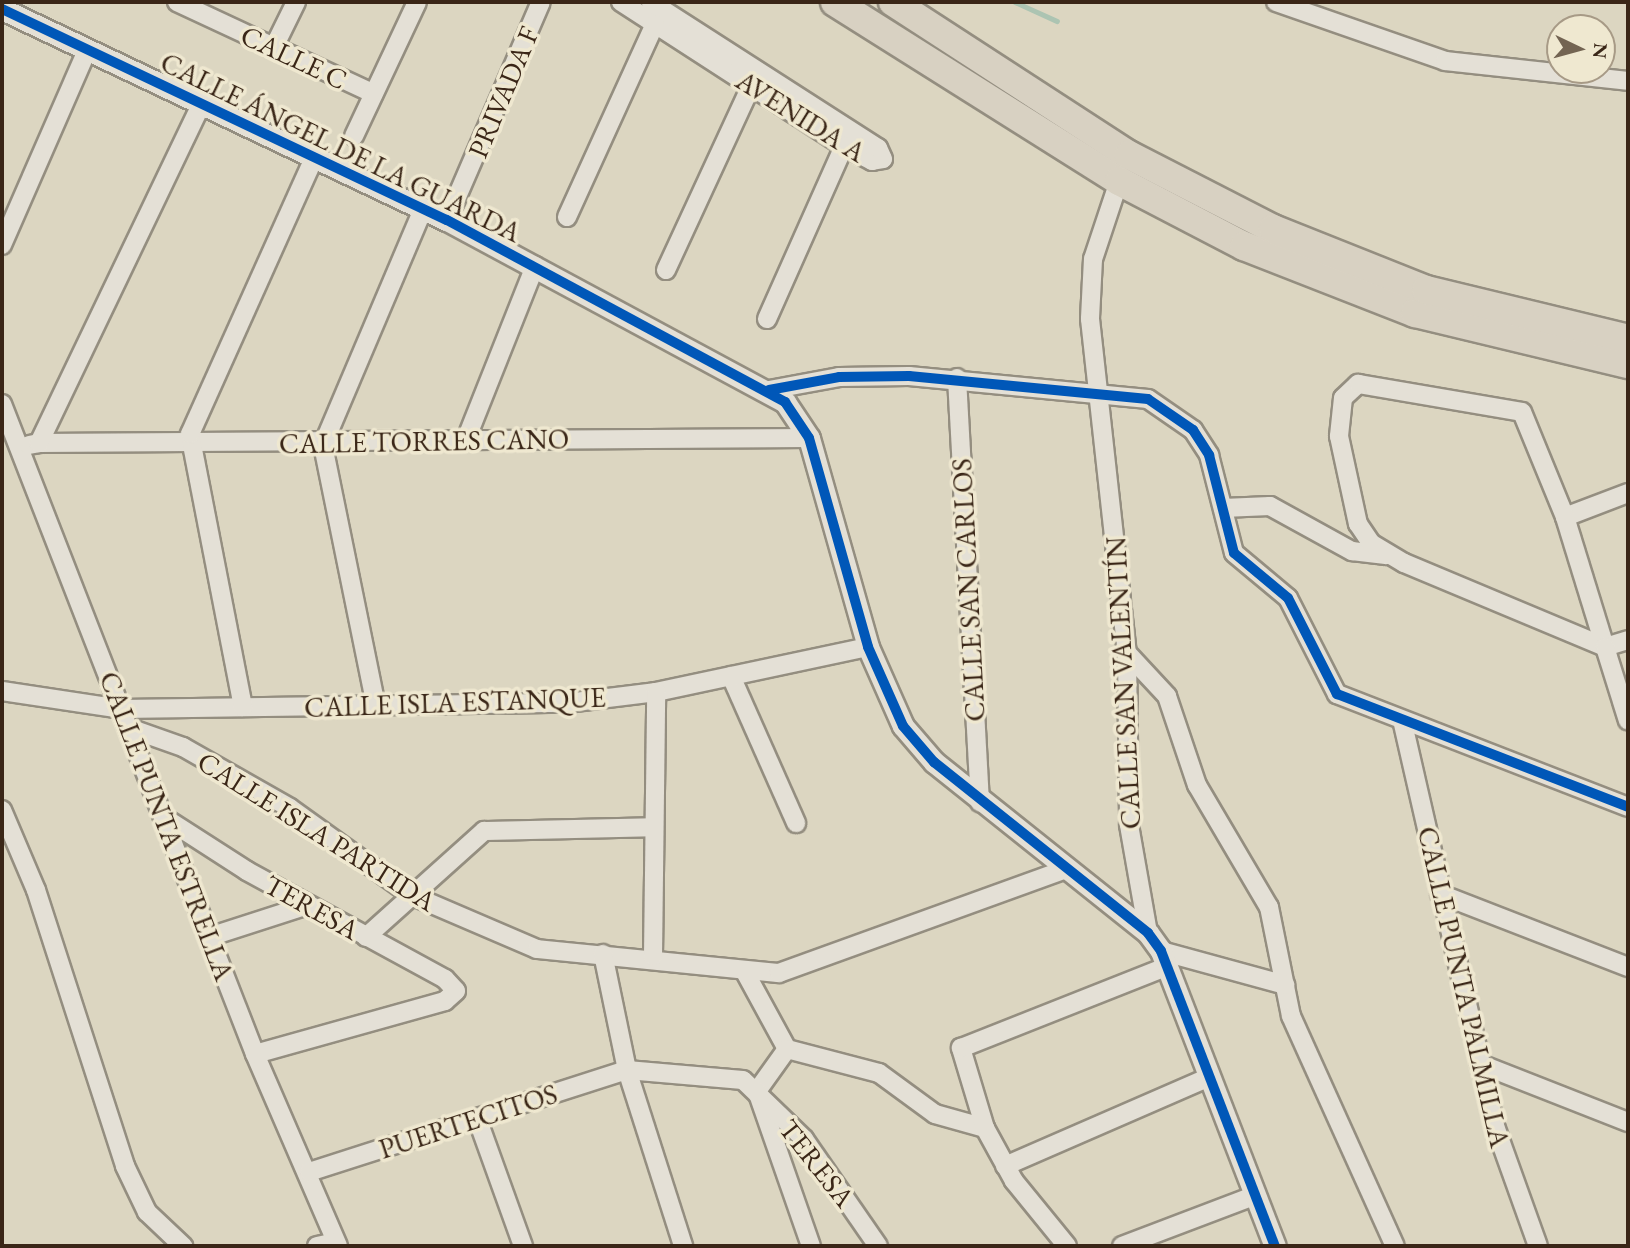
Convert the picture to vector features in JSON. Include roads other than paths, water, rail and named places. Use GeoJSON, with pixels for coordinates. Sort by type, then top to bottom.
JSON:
{"type":"FeatureCollection","features":[{"type":"Feature","properties":{"kind":"main road"},"geometry":{"type":"LineString","coordinates":[[835,2],[1119,181],[1244,246],[1367,297],[1548,349],[1628,364]]}},
{"type":"Feature","properties":{"kind":"main road"},"geometry":{"type":"LineString","coordinates":[[892,2],[1129,155],[1273,229],[1426,290],[1628,339]]}},
{"type":"Feature","properties":{"kind":"main road"},"geometry":{"type":"LineString","coordinates":[[929,2],[949,38]]}},
{"type":"Feature","properties":{"kind":"street","name":"CALLE C"},"geometry":{"type":"LineString","coordinates":[[177,2],[374,94]]}},
{"type":"Feature","properties":{"kind":"street"},"geometry":{"type":"LineString","coordinates":[[274,47],[296,2]]}},
{"type":"Feature","properties":{"kind":"street"},"geometry":{"type":"LineString","coordinates":[[354,136],[417,2]]}},
{"type":"Feature","properties":{"kind":"street","name":"PRIVADA F"},"geometry":{"type":"LineString","coordinates":[[447,220],[541,2]]}},
{"type":"Feature","properties":{"kind":"street","name":"AVENIDA A"},"geometry":{"type":"LineString","coordinates":[[621,2],[844,146],[872,161],[883,159],[878,148],[651,2]]}},
{"type":"Feature","properties":{"kind":"street"},"geometry":{"type":"LineString","coordinates":[[1276,2],[1445,61],[1628,81]]}},
{"type":"Feature","properties":{"kind":"street","name":"CALLE ÁNGEL DE LA GUARDA"},"geometry":{"type":"LineString","coordinates":[[2,9],[200,107],[447,220],[769,390]]}},
{"type":"Feature","properties":{"kind":"street"},"geometry":{"type":"LineString","coordinates":[[567,217],[655,24]]}},
{"type":"Feature","properties":{"kind":"street"},"geometry":{"type":"LineString","coordinates":[[2,245],[87,50]]}},
{"type":"Feature","properties":{"kind":"street"},"geometry":{"type":"LineString","coordinates":[[666,271],[751,86]]}},
{"type":"Feature","properties":{"kind":"street"},"geometry":{"type":"LineString","coordinates":[[38,443],[200,107]]}},
{"type":"Feature","properties":{"kind":"street"},"geometry":{"type":"LineString","coordinates":[[767,319],[844,146]]}},
{"type":"Feature","properties":{"kind":"street"},"geometry":{"type":"LineString","coordinates":[[243,707],[191,445],[192,424],[314,158]]}},
{"type":"Feature","properties":{"kind":"street","name":"CALLE SAN VALENTÍN"},"geometry":{"type":"LineString","coordinates":[[1119,181],[1100,228],[1090,285],[1127,653],[1129,825],[1148,933]]}},
{"type":"Feature","properties":{"kind":"street"},"geometry":{"type":"LineString","coordinates":[[376,706],[323,445],[423,209]]}},
{"type":"Feature","properties":{"kind":"street"},"geometry":{"type":"LineString","coordinates":[[467,437],[535,266]]}},
{"type":"Feature","properties":{"kind":"street"},"geometry":{"type":"LineString","coordinates":[[1275,1246],[1165,959],[1148,933],[980,802],[904,726],[868,648],[809,438],[769,390],[839,377],[957,378],[1102,390],[1148,399],[1193,430],[1209,455],[1234,554],[1288,598],[1337,694],[1403,724],[1628,807]]}},
{"type":"Feature","properties":{"kind":"street","name":"CALLE SAN CARLOS"},"geometry":{"type":"LineString","coordinates":[[957,378],[980,802]]}},
{"type":"Feature","properties":{"kind":"street"},"geometry":{"type":"LineString","coordinates":[[1628,639],[1605,647],[1387,555],[1371,542],[1358,524],[1339,436],[1343,398],[1358,384],[1522,412],[1565,517],[1605,647],[1628,721]]}},
{"type":"Feature","properties":{"kind":"street","name":"CALLE PUNTA ESTRELLA"},"geometry":{"type":"LineString","coordinates":[[2,404],[121,709],[132,729],[168,820],[255,1054],[309,1172],[337,1244]]}},
{"type":"Feature","properties":{"kind":"street","name":"CALLE TORRES CANO"},"geometry":{"type":"LineString","coordinates":[[18,448],[38,443],[323,445],[467,437],[809,438]]}},
{"type":"Feature","properties":{"kind":"street"},"geometry":{"type":"LineString","coordinates":[[1565,517],[1628,493]]}},
{"type":"Feature","properties":{"kind":"street"},"geometry":{"type":"LineString","coordinates":[[1223,508],[1270,506],[1352,551],[1387,555]]}},
{"type":"Feature","properties":{"kind":"street","name":"CALLE ISLA ESTANQUE"},"geometry":{"type":"LineString","coordinates":[[2,691],[121,709],[567,704],[656,692],[868,648]]}},
{"type":"Feature","properties":{"kind":"street"},"geometry":{"type":"LineString","coordinates":[[1127,653],[1167,696],[1197,785],[1269,907],[1291,1016],[1395,1246]]}},
{"type":"Feature","properties":{"kind":"street"},"geometry":{"type":"LineString","coordinates":[[731,676],[796,823]]}},
{"type":"Feature","properties":{"kind":"street"},"geometry":{"type":"LineString","coordinates":[[653,956],[656,692]]}},
{"type":"Feature","properties":{"kind":"street","name":"CALLE PUNTA PALMILLA"},"geometry":{"type":"LineString","coordinates":[[1403,724],[1480,1064],[1506,1162],[1538,1246]]}},
{"type":"Feature","properties":{"kind":"street","name":"CALLE ISLA PARTIDA"},"geometry":{"type":"LineString","coordinates":[[132,729],[183,747],[290,807],[411,895],[524,946],[653,956],[745,972],[793,971],[1066,869]]}},
{"type":"Feature","properties":{"kind":"street"},"geometry":{"type":"LineString","coordinates":[[2,810],[36,890],[125,1166],[147,1212],[183,1246]]}},
{"type":"Feature","properties":{"kind":"street","name":"TERESA"},"geometry":{"type":"LineString","coordinates":[[168,820],[308,905],[445,979],[456,991],[445,1001],[255,1054]]}},
{"type":"Feature","properties":{"kind":"street"},"geometry":{"type":"LineString","coordinates":[[366,937],[484,831],[654,827]]}},
{"type":"Feature","properties":{"kind":"street"},"geometry":{"type":"LineString","coordinates":[[1440,894],[1628,967]]}},
{"type":"Feature","properties":{"kind":"street"},"geometry":{"type":"LineString","coordinates":[[212,936],[308,905]]}},
{"type":"Feature","properties":{"kind":"street"},"geometry":{"type":"LineString","coordinates":[[603,954],[627,1070],[683,1246]]}},
{"type":"Feature","properties":{"kind":"street"},"geometry":{"type":"LineString","coordinates":[[1067,1246],[1005,1166],[985,1128],[961,1048],[1165,959],[1284,985]]}},
{"type":"Feature","properties":{"kind":"street"},"geometry":{"type":"LineString","coordinates":[[745,972],[787,1049],[879,1073],[935,1114],[985,1128]]}},
{"type":"Feature","properties":{"kind":"street"},"geometry":{"type":"LineString","coordinates":[[787,1049],[757,1091],[811,1246]]}},
{"type":"Feature","properties":{"kind":"street"},"geometry":{"type":"LineString","coordinates":[[1480,1064],[1628,1122]]}},
{"type":"Feature","properties":{"kind":"street","name":"TERESA"},"geometry":{"type":"LineString","coordinates":[[627,1070],[743,1080],[757,1091],[818,1156],[878,1246]]}},
{"type":"Feature","properties":{"kind":"street","name":"PUERTECITOS"},"geometry":{"type":"LineString","coordinates":[[309,1172],[627,1070]]}},
{"type":"Feature","properties":{"kind":"street"},"geometry":{"type":"LineString","coordinates":[[1005,1166],[1210,1077]]}},
{"type":"Feature","properties":{"kind":"street"},"geometry":{"type":"LineString","coordinates":[[477,1118],[523,1246]]}},
{"type":"Feature","properties":{"kind":"street"},"geometry":{"type":"LineString","coordinates":[[1122,1246],[1256,1195]]}},
{"type":"Feature","properties":{"kind":"street"},"geometry":{"type":"LineString","coordinates":[[317,1246],[337,1244]]}},
{"type":"Feature","properties":{"kind":"waterway"},"geometry":{"type":"LineString","coordinates":[[1015,2],[1057,21]]}}]}
